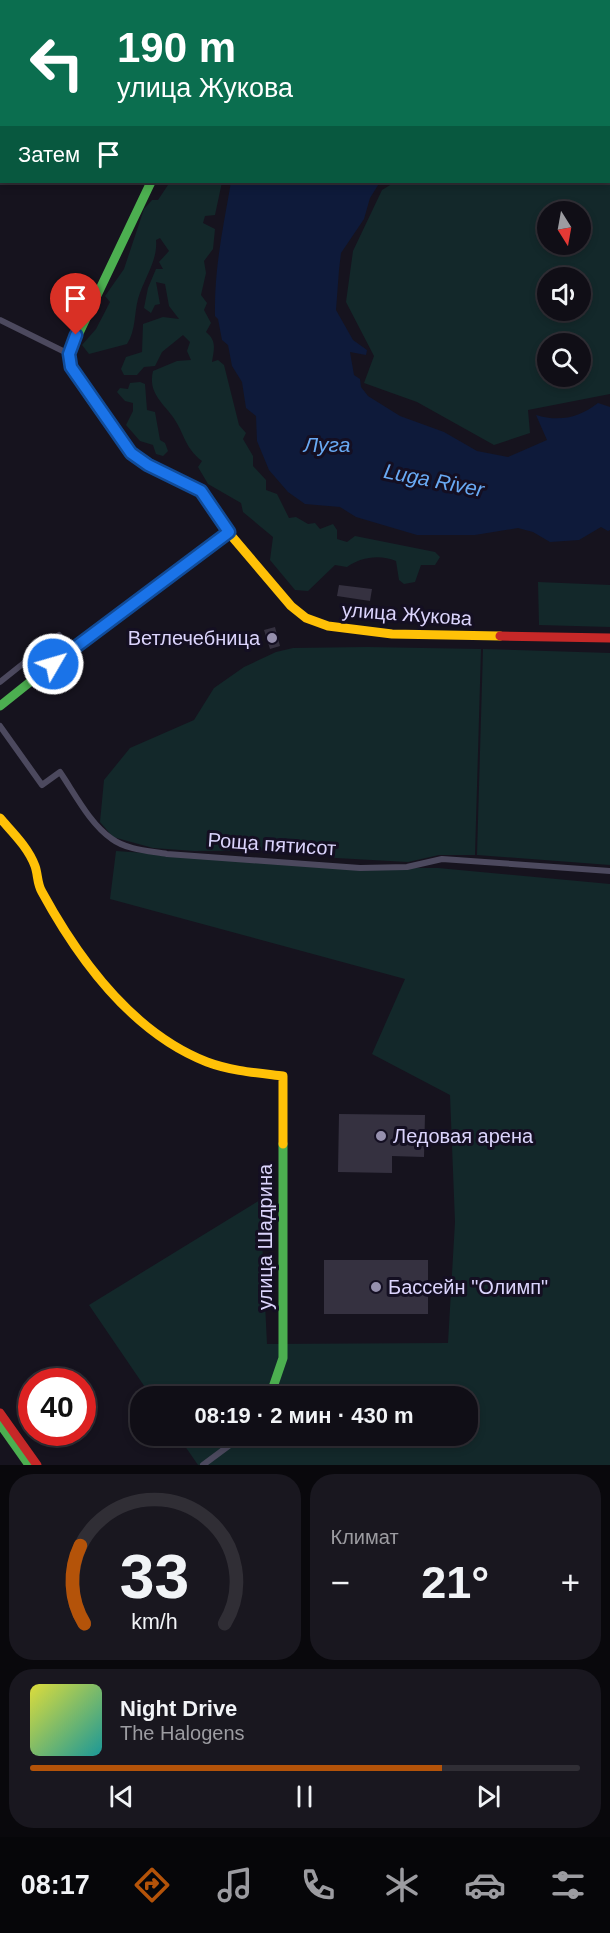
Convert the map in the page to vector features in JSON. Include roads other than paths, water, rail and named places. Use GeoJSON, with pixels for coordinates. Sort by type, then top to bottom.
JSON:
{"type":"FeatureCollection","features":[{"type":"Feature","properties":{"kind":"street"},"geometry":{"type":"LineString","coordinates":[[0,320],[69,354],[151,183]]}},
{"type":"Feature","properties":{"kind":"street","name":"улица Жукова"},"geometry":{"type":"LineString","coordinates":[[69,354],[71,367],[79,380],[131,453],[148,465],[201,491],[229,532],[291,606],[306,618],[328,626],[392,634],[605,638]]}},
{"type":"Feature","properties":{"kind":"street"},"geometry":{"type":"LineString","coordinates":[[0,706],[70,650],[229,532]]}},
{"type":"Feature","properties":{"kind":"street"},"geometry":{"type":"LineString","coordinates":[[0,682],[59,635],[70,650]]}},
{"type":"Feature","properties":{"kind":"street","name":"Роща пятисот"},"geometry":{"type":"LineString","coordinates":[[0,726],[42,785],[60,772],[97,824],[114,840],[138,849],[167,854],[360,868],[407,867],[442,859],[610,871]]}},
{"type":"Feature","properties":{"kind":"street","name":"улица Шадрина"},"geometry":{"type":"LineString","coordinates":[[0,818],[35,865],[40,889],[59,920],[91,966],[129,1010],[171,1044],[207,1062],[233,1070],[283,1076],[283,1358],[273,1386]]}},
{"type":"Feature","properties":{"kind":"street"},"geometry":{"type":"LineString","coordinates":[[0,1413],[37,1465]]}},
{"type":"Feature","properties":{"kind":"street"},"geometry":{"type":"LineString","coordinates":[[0,1424],[29,1465]]}},
{"type":"Feature","properties":{"kind":"street"},"geometry":{"type":"LineString","coordinates":[[203,1465],[229,1446]]}},
{"type":"Feature","properties":{"kind":"water","name":"Луга"},"geometry":{"type":"Polygon","coordinates":[[[231,183],[379,183],[370,198],[364,219],[341,253],[339,270],[336,310],[353,340],[367,350],[366,355],[350,352],[354,375],[360,379],[361,387],[368,396],[400,416],[444,432],[477,451],[508,457],[547,440],[536,415],[561,418],[584,412],[598,403],[610,407],[610,530],[601,527],[579,540],[550,542],[533,532],[518,528],[475,535],[417,535],[356,517],[340,507],[305,504],[288,492],[269,470],[257,441],[256,416],[246,408],[242,382],[232,366],[228,345],[222,340],[218,319],[215,316],[222,232],[231,183]]]}},
{"type":"Feature","properties":{"kind":"place","name":"Ветлечебница"},"geometry":{"type":"Point","coordinates":[272,638]}},
{"type":"Feature","properties":{"kind":"place","name":"Ледовая арена"},"geometry":{"type":"Point","coordinates":[381,1136]}},
{"type":"Feature","properties":{"kind":"place","name":"Бассейн \"Олимп\""},"geometry":{"type":"Point","coordinates":[376,1287]}},
{"type":"Feature","properties":{"kind":"water label","name":"Luga River"},"geometry":{"type":"Point","coordinates":[434,480]}}]}
